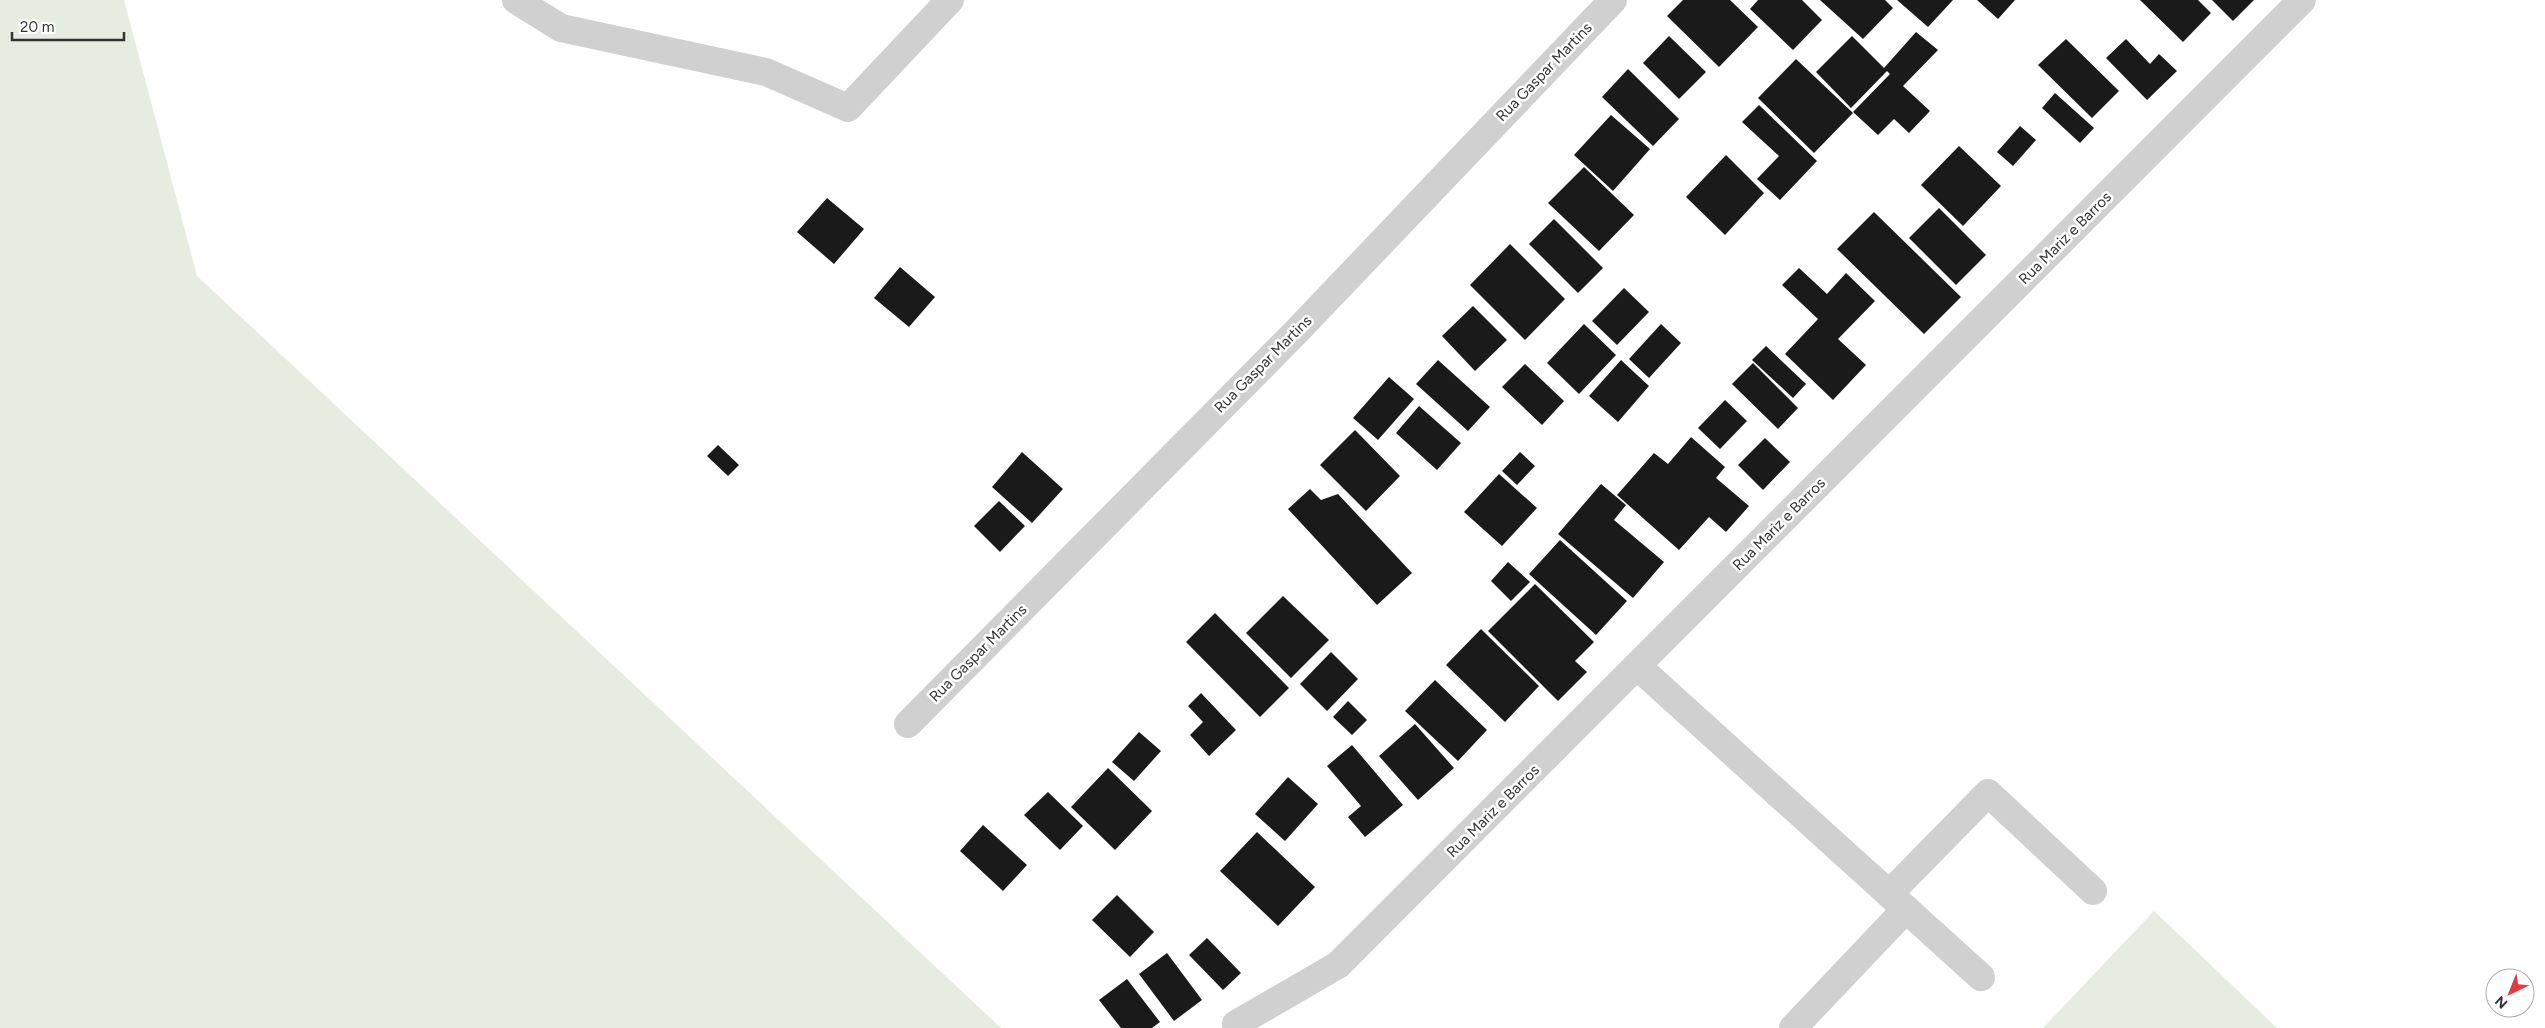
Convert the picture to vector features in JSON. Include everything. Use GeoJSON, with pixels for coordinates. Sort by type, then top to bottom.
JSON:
{"type":"FeatureCollection","features":[{"type":"Feature","properties":{"kind":"street"},"geometry":{"type":"LineString","coordinates":[[516,0],[561,28],[766,72],[848,108],[950,0]]}},
{"type":"Feature","properties":{"kind":"street","name":"Rua Gaspar Martins"},"geometry":{"type":"LineString","coordinates":[[908,724],[1296,332],[1613,0]]}},
{"type":"Feature","properties":{"kind":"street","name":"Rua Mariz e Barros"},"geometry":{"type":"LineString","coordinates":[[1236,1024],[1338,965],[2302,0]]}},
{"type":"Feature","properties":{"kind":"street"},"geometry":{"type":"LineString","coordinates":[[1637,666],[1981,977]]}},
{"type":"Feature","properties":{"kind":"street"},"geometry":{"type":"LineString","coordinates":[[1793,1028],[1988,793],[2093,891]]}},
{"type":"Feature","properties":{"kind":"shaded area"},"geometry":{"type":"Polygon","coordinates":[[[0,0],[124,0],[197,276],[1001,1028],[0,1028],[0,0]]]}},
{"type":"Feature","properties":{"kind":"shaded area"},"geometry":{"type":"Polygon","coordinates":[[[2154,911],[2277,1028],[2043,1028],[2154,911]]]}},
{"type":"Feature","properties":{"kind":"building"},"geometry":{"type":"Polygon","coordinates":[[[1683,0],[1730,0],[1758,27],[1719,67],[1667,16],[1683,0]]]}},
{"type":"Feature","properties":{"kind":"building"},"geometry":{"type":"Polygon","coordinates":[[[1758,0],[1802,0],[1822,20],[1793,50],[1750,9],[1758,0]]]}},
{"type":"Feature","properties":{"kind":"building"},"geometry":{"type":"Polygon","coordinates":[[[1820,0],[1885,0],[1893,8],[1863,39],[1820,0]]]}},
{"type":"Feature","properties":{"kind":"building"},"geometry":{"type":"Polygon","coordinates":[[[1897,0],[1953,0],[1928,27],[1897,0]]]}},
{"type":"Feature","properties":{"kind":"building"},"geometry":{"type":"Polygon","coordinates":[[[1977,0],[2015,0],[1998,19],[1977,0]]]}},
{"type":"Feature","properties":{"kind":"building"},"geometry":{"type":"Polygon","coordinates":[[[2140,0],[2198,0],[2211,13],[2183,42],[2140,0]]]}},
{"type":"Feature","properties":{"kind":"building"},"geometry":{"type":"Polygon","coordinates":[[[2212,0],[2254,0],[2233,21],[2212,0]]]}},
{"type":"Feature","properties":{"kind":"building"},"geometry":{"type":"Polygon","coordinates":[[[1916,32],[1938,50],[1903,86],[1930,111],[1909,133],[1894,119],[1878,135],[1853,112],[1890,74],[1887,71],[1851,108],[1816,72],[1852,36],[1884,68],[1916,32]]]}},
{"type":"Feature","properties":{"kind":"building"},"geometry":{"type":"Polygon","coordinates":[[[1669,36],[1706,72],[1679,99],[1643,63],[1669,36]]]}},
{"type":"Feature","properties":{"kind":"building"},"geometry":{"type":"Polygon","coordinates":[[[2066,39],[2119,91],[2092,118],[2038,65],[2066,39]]]}},
{"type":"Feature","properties":{"kind":"building"},"geometry":{"type":"Polygon","coordinates":[[[2126,39],[2150,64],[2159,54],[2177,71],[2147,100],[2106,58],[2126,39]]]}},
{"type":"Feature","properties":{"kind":"building"},"geometry":{"type":"Polygon","coordinates":[[[1796,59],[1853,113],[1814,153],[1758,98],[1796,59]]]}},
{"type":"Feature","properties":{"kind":"building"},"geometry":{"type":"Polygon","coordinates":[[[1628,69],[1679,119],[1653,146],[1602,97],[1628,69]]]}},
{"type":"Feature","properties":{"kind":"building"},"geometry":{"type":"Polygon","coordinates":[[[2055,93],[2094,128],[2080,143],[2042,108],[2055,93]]]}},
{"type":"Feature","properties":{"kind":"building"},"geometry":{"type":"Polygon","coordinates":[[[1759,105],[1817,161],[1780,200],[1757,179],[1779,156],[1742,122],[1759,105]]]}},
{"type":"Feature","properties":{"kind":"building"},"geometry":{"type":"Polygon","coordinates":[[[1611,115],[1650,149],[1613,191],[1574,155],[1611,115]]]}},
{"type":"Feature","properties":{"kind":"building"},"geometry":{"type":"Polygon","coordinates":[[[2020,126],[2036,140],[2013,166],[1997,152],[2020,126]]]}},
{"type":"Feature","properties":{"kind":"building"},"geometry":{"type":"Polygon","coordinates":[[[1959,146],[2001,186],[1963,226],[1921,185],[1959,146]]]}},
{"type":"Feature","properties":{"kind":"building"},"geometry":{"type":"Polygon","coordinates":[[[1726,155],[1764,193],[1725,235],[1686,197],[1726,155]]]}},
{"type":"Feature","properties":{"kind":"building"},"geometry":{"type":"Polygon","coordinates":[[[1584,167],[1634,215],[1599,251],[1548,203],[1584,167]]]}},
{"type":"Feature","properties":{"kind":"building"},"geometry":{"type":"Polygon","coordinates":[[[827,198],[864,229],[834,264],[797,232],[827,198]]]}},
{"type":"Feature","properties":{"kind":"building"},"geometry":{"type":"Polygon","coordinates":[[[1939,208],[1986,255],[1956,285],[1909,238],[1939,208]]]}},
{"type":"Feature","properties":{"kind":"building"},"geometry":{"type":"Polygon","coordinates":[[[1874,212],[1961,297],[1924,334],[1837,249],[1874,212]]]}},
{"type":"Feature","properties":{"kind":"building"},"geometry":{"type":"Polygon","coordinates":[[[1554,219],[1603,268],[1578,293],[1529,244],[1554,219]]]}},
{"type":"Feature","properties":{"kind":"building"},"geometry":{"type":"Polygon","coordinates":[[[1510,244],[1565,299],[1525,340],[1470,285],[1510,244]]]}},
{"type":"Feature","properties":{"kind":"building"},"geometry":{"type":"Polygon","coordinates":[[[900,267],[935,297],[909,327],[874,298],[900,267]]]}},
{"type":"Feature","properties":{"kind":"building"},"geometry":{"type":"Polygon","coordinates":[[[1799,268],[1827,294],[1846,273],[1875,301],[1838,339],[1866,365],[1833,400],[1785,354],[1818,319],[1782,285],[1799,268]]]}},
{"type":"Feature","properties":{"kind":"building"},"geometry":{"type":"Polygon","coordinates":[[[1624,288],[1649,312],[1617,345],[1592,321],[1624,288]]]}},
{"type":"Feature","properties":{"kind":"building"},"geometry":{"type":"Polygon","coordinates":[[[1473,306],[1507,340],[1475,371],[1442,336],[1473,306]]]}},
{"type":"Feature","properties":{"kind":"building"},"geometry":{"type":"Polygon","coordinates":[[[1584,324],[1616,355],[1579,394],[1547,363],[1584,324]]]}},
{"type":"Feature","properties":{"kind":"building"},"geometry":{"type":"Polygon","coordinates":[[[1661,324],[1681,343],[1649,378],[1629,359],[1661,324]]]}},
{"type":"Feature","properties":{"kind":"building"},"geometry":{"type":"Polygon","coordinates":[[[1766,346],[1806,384],[1793,398],[1752,360],[1766,346]]]}},
{"type":"Feature","properties":{"kind":"building"},"geometry":{"type":"Polygon","coordinates":[[[1438,360],[1490,407],[1468,431],[1416,384],[1438,360]]]}},
{"type":"Feature","properties":{"kind":"building"},"geometry":{"type":"Polygon","coordinates":[[[1621,360],[1649,386],[1618,422],[1589,396],[1621,360]]]}},
{"type":"Feature","properties":{"kind":"building"},"geometry":{"type":"Polygon","coordinates":[[[1753,363],[1798,408],[1778,429],[1732,384],[1753,363]]]}},
{"type":"Feature","properties":{"kind":"building"},"geometry":{"type":"Polygon","coordinates":[[[1525,364],[1564,401],[1542,425],[1502,387],[1525,364]]]}},
{"type":"Feature","properties":{"kind":"building"},"geometry":{"type":"Polygon","coordinates":[[[1389,377],[1414,399],[1378,440],[1353,418],[1389,377]]]}},
{"type":"Feature","properties":{"kind":"building"},"geometry":{"type":"Polygon","coordinates":[[[1725,400],[1747,421],[1720,449],[1698,428],[1725,400]]]}},
{"type":"Feature","properties":{"kind":"building"},"geometry":{"type":"Polygon","coordinates":[[[1419,406],[1461,443],[1437,470],[1396,433],[1419,406]]]}},
{"type":"Feature","properties":{"kind":"building"},"geometry":{"type":"Polygon","coordinates":[[[1355,430],[1400,476],[1366,511],[1320,465],[1355,430]]]}},
{"type":"Feature","properties":{"kind":"building"},"geometry":{"type":"Polygon","coordinates":[[[1691,437],[1725,467],[1716,478],[1749,506],[1726,532],[1709,517],[1679,550],[1617,495],[1654,453],[1668,464],[1691,437]]]}},
{"type":"Feature","properties":{"kind":"building"},"geometry":{"type":"Polygon","coordinates":[[[1765,438],[1790,462],[1763,490],[1738,465],[1765,438]]]}},
{"type":"Feature","properties":{"kind":"building"},"geometry":{"type":"Polygon","coordinates":[[[718,445],[739,465],[728,476],[707,456],[718,445]]]}},
{"type":"Feature","properties":{"kind":"building"},"geometry":{"type":"Polygon","coordinates":[[[1022,452],[1063,489],[1032,523],[992,487],[1022,452]]]}},
{"type":"Feature","properties":{"kind":"building"},"geometry":{"type":"Polygon","coordinates":[[[1520,452],[1535,466],[1517,485],[1502,471],[1520,452]]]}},
{"type":"Feature","properties":{"kind":"building"},"geometry":{"type":"Polygon","coordinates":[[[1499,474],[1537,508],[1502,546],[1464,512],[1499,474]]]}},
{"type":"Feature","properties":{"kind":"building"},"geometry":{"type":"Polygon","coordinates":[[[1601,484],[1626,505],[1614,520],[1664,562],[1633,598],[1558,534],[1601,484]]]}},
{"type":"Feature","properties":{"kind":"building"},"geometry":{"type":"Polygon","coordinates":[[[1310,489],[1321,500],[1338,494],[1412,573],[1377,605],[1288,509],[1310,489]]]}},
{"type":"Feature","properties":{"kind":"building"},"geometry":{"type":"Polygon","coordinates":[[[999,501],[1025,526],[1000,552],[974,526],[999,501]]]}},
{"type":"Feature","properties":{"kind":"building"},"geometry":{"type":"Polygon","coordinates":[[[1560,540],[1627,601],[1596,635],[1529,574],[1560,540]]]}},
{"type":"Feature","properties":{"kind":"building"},"geometry":{"type":"Polygon","coordinates":[[[1508,562],[1530,582],[1511,601],[1491,581],[1508,562]]]}},
{"type":"Feature","properties":{"kind":"building"},"geometry":{"type":"Polygon","coordinates":[[[1535,584],[1594,642],[1575,661],[1587,672],[1558,701],[1488,631],[1535,584]]]}},
{"type":"Feature","properties":{"kind":"building"},"geometry":{"type":"Polygon","coordinates":[[[1283,596],[1329,640],[1291,678],[1246,633],[1283,596]]]}},
{"type":"Feature","properties":{"kind":"building"},"geometry":{"type":"Polygon","coordinates":[[[1215,613],[1289,688],[1260,717],[1186,642],[1215,613]]]}},
{"type":"Feature","properties":{"kind":"building"},"geometry":{"type":"Polygon","coordinates":[[[1481,629],[1539,686],[1505,722],[1446,665],[1481,629]]]}},
{"type":"Feature","properties":{"kind":"building"},"geometry":{"type":"Polygon","coordinates":[[[1331,652],[1358,679],[1327,711],[1300,684],[1331,652]]]}},
{"type":"Feature","properties":{"kind":"building"},"geometry":{"type":"Polygon","coordinates":[[[1435,680],[1487,730],[1458,761],[1405,711],[1435,680]]]}},
{"type":"Feature","properties":{"kind":"building"},"geometry":{"type":"Polygon","coordinates":[[[1201,693],[1236,730],[1209,756],[1190,735],[1203,722],[1188,706],[1201,693]]]}},
{"type":"Feature","properties":{"kind":"building"},"geometry":{"type":"Polygon","coordinates":[[[1348,701],[1367,720],[1352,735],[1333,717],[1348,701]]]}},
{"type":"Feature","properties":{"kind":"building"},"geometry":{"type":"Polygon","coordinates":[[[1415,724],[1454,768],[1418,800],[1379,756],[1415,724]]]}},
{"type":"Feature","properties":{"kind":"building"},"geometry":{"type":"Polygon","coordinates":[[[1139,732],[1161,751],[1134,781],[1112,762],[1139,732]]]}},
{"type":"Feature","properties":{"kind":"building"},"geometry":{"type":"Polygon","coordinates":[[[1352,745],[1403,805],[1365,837],[1348,817],[1361,806],[1327,766],[1352,745]]]}},
{"type":"Feature","properties":{"kind":"building"},"geometry":{"type":"Polygon","coordinates":[[[1108,768],[1152,811],[1115,850],[1071,807],[1108,768]]]}},
{"type":"Feature","properties":{"kind":"building"},"geometry":{"type":"Polygon","coordinates":[[[1288,777],[1318,804],[1285,841],[1255,814],[1288,777]]]}},
{"type":"Feature","properties":{"kind":"building"},"geometry":{"type":"Polygon","coordinates":[[[1048,792],[1083,826],[1060,850],[1024,815],[1048,792]]]}},
{"type":"Feature","properties":{"kind":"building"},"geometry":{"type":"Polygon","coordinates":[[[983,825],[1027,865],[1003,891],[960,851],[983,825]]]}},
{"type":"Feature","properties":{"kind":"building"},"geometry":{"type":"Polygon","coordinates":[[[1257,832],[1315,887],[1278,926],[1220,871],[1257,832]]]}},
{"type":"Feature","properties":{"kind":"building"},"geometry":{"type":"Polygon","coordinates":[[[1117,895],[1154,932],[1130,957],[1092,920],[1117,895]]]}},
{"type":"Feature","properties":{"kind":"building"},"geometry":{"type":"Polygon","coordinates":[[[1207,938],[1241,973],[1223,990],[1189,955],[1207,938]]]}},
{"type":"Feature","properties":{"kind":"building"},"geometry":{"type":"Polygon","coordinates":[[[1167,953],[1202,1000],[1174,1021],[1139,974],[1167,953]]]}},
{"type":"Feature","properties":{"kind":"building"},"geometry":{"type":"Polygon","coordinates":[[[1127,979],[1160,1022],[1152,1028],[1121,1028],[1099,1000],[1127,979]]]}}]}
